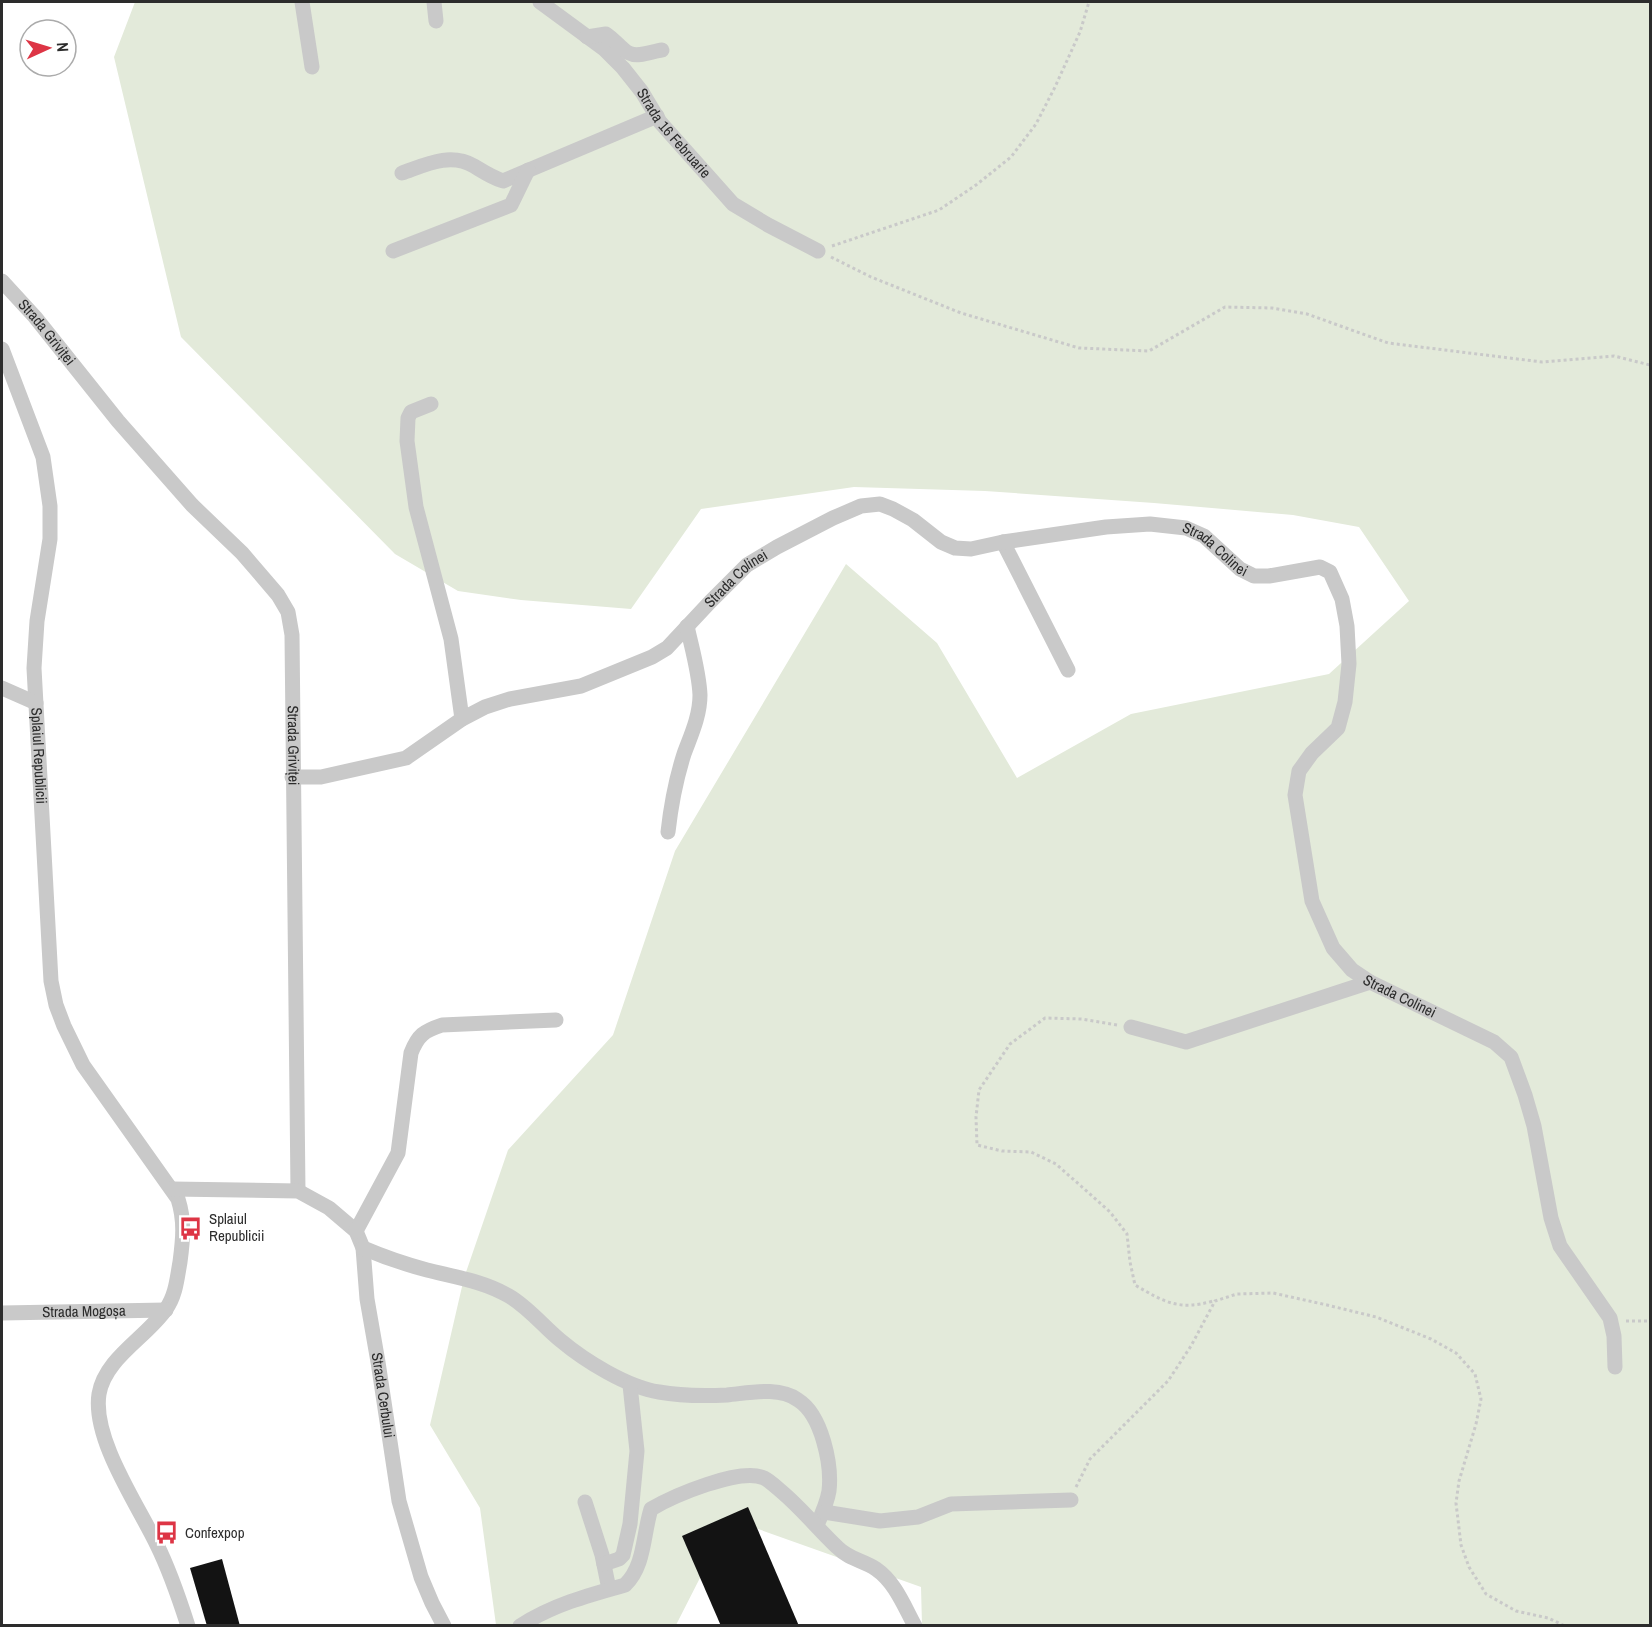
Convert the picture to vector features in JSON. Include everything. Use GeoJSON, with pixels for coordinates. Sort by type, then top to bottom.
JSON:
{"type":"FeatureCollection","features":[{"type":"Feature","properties":{"kind":"street"},"geometry":{"type":"LineString","coordinates":[[302,2],[312,67]]}},
{"type":"Feature","properties":{"kind":"street"},"geometry":{"type":"LineString","coordinates":[[434,2],[436,21]]}},
{"type":"Feature","properties":{"kind":"street","name":"Strada 16 Februarie"},"geometry":{"type":"LineString","coordinates":[[540,2],[604,50],[623,68],[687,155],[733,204],[818,251]]}},
{"type":"Feature","properties":{"kind":"street"},"geometry":{"type":"LineString","coordinates":[[587,38],[606,34],[628,53],[637,55],[663,50]]}},
{"type":"Feature","properties":{"kind":"street"},"geometry":{"type":"LineString","coordinates":[[402,173],[445,158],[472,165],[487,176],[503,181],[657,116]]}},
{"type":"Feature","properties":{"kind":"street"},"geometry":{"type":"LineString","coordinates":[[393,251],[511,206],[528,170]]}},
{"type":"Feature","properties":{"kind":"street","name":"Strada Griviței"},"geometry":{"type":"LineString","coordinates":[[2,281],[35,317],[118,421],[192,505],[242,553],[288,612],[292,635],[298,1191]]}},
{"type":"Feature","properties":{"kind":"street","name":"Splaiul Republicii"},"geometry":{"type":"LineString","coordinates":[[2,349],[43,457],[50,506],[50,539],[37,621],[34,668],[51,981],[56,1005],[83,1065],[172,1188],[182,1213],[184,1234],[173,1296],[166,1310],[110,1370],[99,1395],[100,1410],[104,1435],[112,1458],[158,1546],[188,1626]]}},
{"type":"Feature","properties":{"kind":"street"},"geometry":{"type":"LineString","coordinates":[[431,404],[411,412],[408,418],[407,441],[422,535],[451,639],[462,719]]}},
{"type":"Feature","properties":{"kind":"street","name":"Strada Colinei"},"geometry":{"type":"LineString","coordinates":[[292,777],[321,777],[406,758],[462,719],[510,699],[581,686],[667,648],[747,565],[833,518],[861,506],[880,504],[893,509],[913,520],[941,542],[955,548],[971,549],[1106,527],[1150,524],[1186,528],[1204,536],[1240,569],[1254,576],[1269,576],[1320,567],[1330,572],[1342,599],[1347,626],[1349,664],[1346,702],[1338,728],[1312,753],[1299,771],[1295,795],[1312,901],[1333,948],[1352,970],[1494,1042],[1511,1057],[1534,1126],[1551,1218],[1560,1246],[1610,1318]]}},
{"type":"Feature","properties":{"kind":"street"},"geometry":{"type":"LineString","coordinates":[[1003,542],[1068,670]]}},
{"type":"Feature","properties":{"kind":"street"},"geometry":{"type":"LineString","coordinates":[[668,832],[671,805],[684,755],[696,723],[700,697],[695,659],[687,626]]}},
{"type":"Feature","properties":{"kind":"street"},"geometry":{"type":"LineString","coordinates":[[2,688],[36,703]]}},
{"type":"Feature","properties":{"kind":"street"},"geometry":{"type":"LineString","coordinates":[[1131,1027],[1186,1042],[1370,981]]}},
{"type":"Feature","properties":{"kind":"street"},"geometry":{"type":"LineString","coordinates":[[356,1231],[398,1153],[411,1053],[417,1038],[428,1030],[442,1025],[556,1020]]}},
{"type":"Feature","properties":{"kind":"street"},"geometry":{"type":"LineString","coordinates":[[172,1188],[298,1191]]}},
{"type":"Feature","properties":{"kind":"street","name":"Strada Cerbului"},"geometry":{"type":"LineString","coordinates":[[298,1191],[329,1208],[356,1231],[363,1248],[367,1299],[399,1501],[421,1577],[444,1626]]}},
{"type":"Feature","properties":{"kind":"street"},"geometry":{"type":"LineString","coordinates":[[363,1248],[392,1261],[485,1284],[511,1297],[561,1341],[587,1360],[630,1385],[658,1392],[689,1395],[764,1392],[797,1399],[808,1409],[820,1430],[830,1468],[829,1491],[820,1518]]}},
{"type":"Feature","properties":{"kind":"street","name":"Strada Mogoșa"},"geometry":{"type":"LineString","coordinates":[[2,1313],[166,1310]]}},
{"type":"Feature","properties":{"kind":"street"},"geometry":{"type":"LineString","coordinates":[[1610,1318],[1614,1336],[1614,1367]]}},
{"type":"Feature","properties":{"kind":"street"},"geometry":{"type":"LineString","coordinates":[[604,1564],[619,1560],[623,1555],[630,1524],[637,1451],[630,1385]]}},
{"type":"Feature","properties":{"kind":"street"},"geometry":{"type":"LineString","coordinates":[[520,1626],[534,1616],[552,1608],[625,1585],[633,1577],[641,1556],[651,1509],[719,1481],[746,1476],[764,1478],[798,1506],[820,1518],[880,1521],[918,1517],[951,1504],[1071,1500]]}},
{"type":"Feature","properties":{"kind":"street"},"geometry":{"type":"LineString","coordinates":[[585,1502],[604,1564],[609,1589]]}},
{"type":"Feature","properties":{"kind":"street"},"geometry":{"type":"LineString","coordinates":[[820,1518],[843,1553],[876,1568],[886,1578],[896,1590],[915,1626]]}},
{"type":"Feature","properties":{"kind":"path"},"geometry":{"type":"LineString","coordinates":[[818,251],[939,210],[976,185],[1011,157],[1036,124],[1055,87],[1080,32],[1089,2]]}},
{"type":"Feature","properties":{"kind":"path"},"geometry":{"type":"LineString","coordinates":[[818,251],[871,277],[961,313],[1079,348],[1149,351],[1225,308],[1272,308],[1307,314],[1388,342],[1542,362],[1614,356],[1650,365]]}},
{"type":"Feature","properties":{"kind":"path"},"geometry":{"type":"LineString","coordinates":[[1131,1027],[1082,1019],[1045,1018],[1010,1044],[979,1090],[976,1117],[977,1144],[1002,1151],[1031,1152],[1056,1164],[1110,1212],[1127,1234],[1135,1285],[1164,1302],[1195,1306],[1237,1294],[1273,1293],[1376,1317],[1431,1339],[1456,1353],[1475,1374],[1481,1399],[1476,1424],[1458,1481],[1456,1503],[1461,1545],[1469,1567],[1486,1594],[1516,1611],[1548,1618],[1565,1626]]}},
{"type":"Feature","properties":{"kind":"path"},"geometry":{"type":"LineString","coordinates":[[1071,1500],[1090,1459],[1168,1381],[1191,1346],[1215,1301]]}},
{"type":"Feature","properties":{"kind":"path"},"geometry":{"type":"LineString","coordinates":[[1610,1318],[1650,1321]]}},
{"type":"Feature","properties":{"kind":"green space"},"geometry":{"type":"Polygon","coordinates":[[[135,2],[1650,2],[1650,1625],[922,1625],[921,1587],[730,1519],[676,1625],[496,1625],[480,1508],[430,1425],[464,1278],[508,1150],[613,1035],[675,851],[846,564],[937,643],[1017,778],[1131,714],[1329,674],[1409,601],[1359,527],[1293,515],[1154,503],[985,491],[854,487],[701,509],[631,609],[521,600],[458,591],[395,554],[181,337],[114,57],[135,2]]]}},
{"type":"Feature","properties":{"kind":"building"},"geometry":{"type":"Polygon","coordinates":[[[748,1507],[799,1626],[721,1626],[682,1536],[748,1507]]]}},
{"type":"Feature","properties":{"kind":"building"},"geometry":{"type":"Polygon","coordinates":[[[222,1559],[240,1626],[207,1626],[190,1568],[222,1559]]]}},
{"type":"Feature","properties":{"kind":"place","name":"Splaiul Republicii"},"geometry":{"type":"Point","coordinates":[191,1228]}},
{"type":"Feature","properties":{"kind":"place","name":"Confexpop"},"geometry":{"type":"Point","coordinates":[167,1533]}}]}
